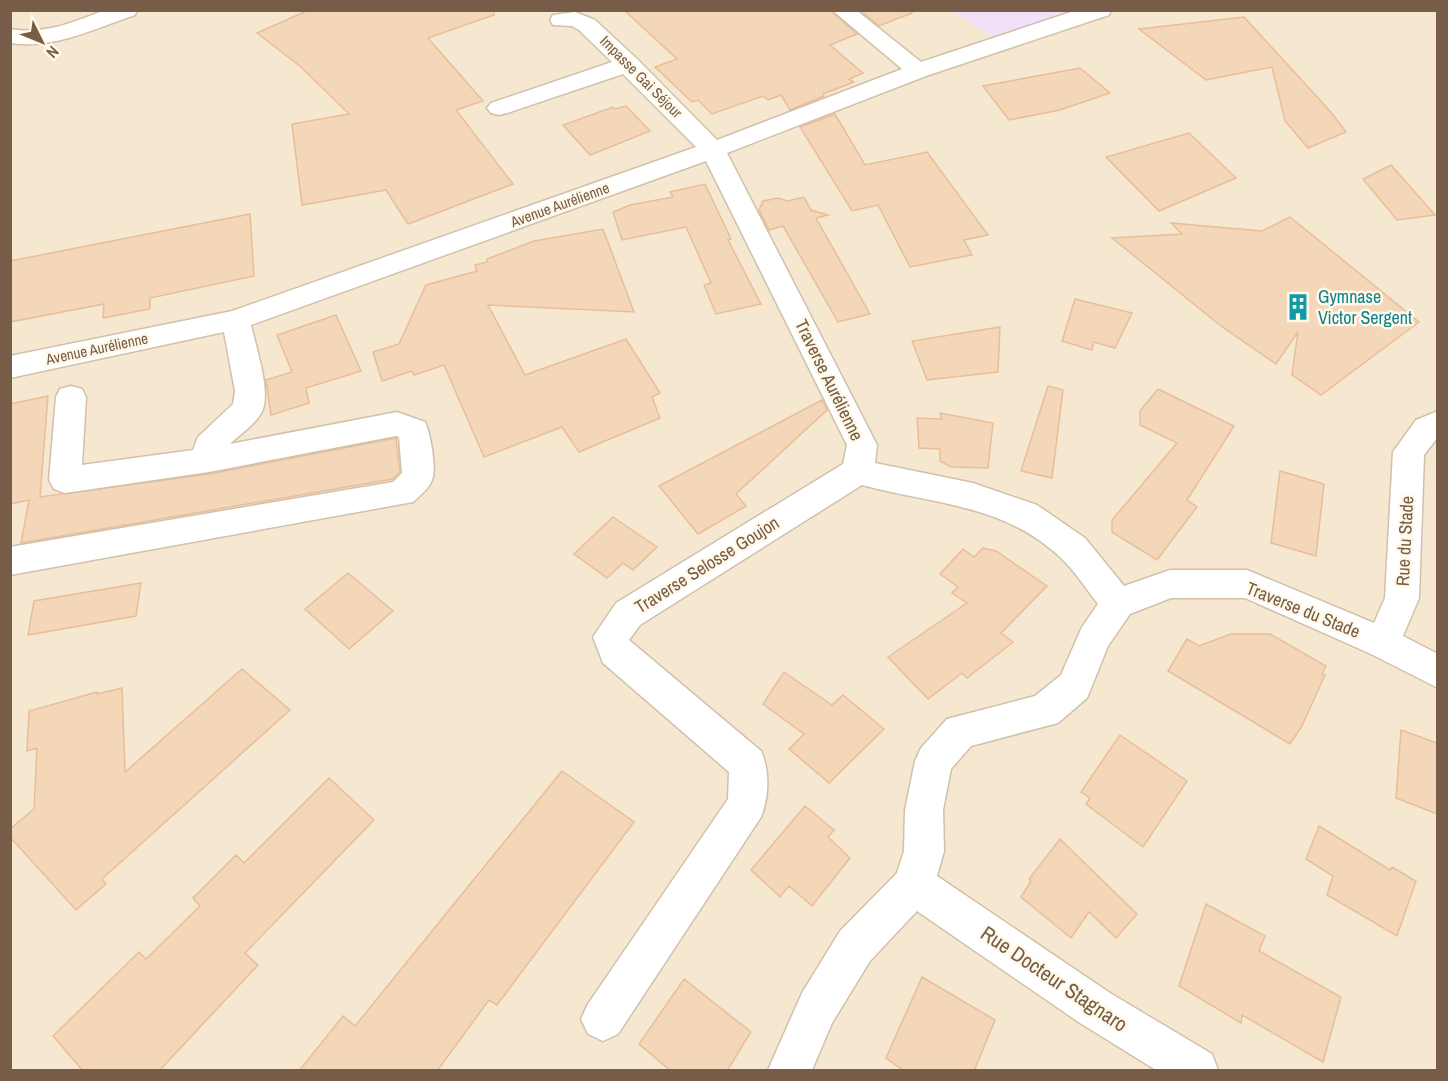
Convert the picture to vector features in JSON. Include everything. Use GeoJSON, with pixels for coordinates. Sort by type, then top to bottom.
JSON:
{"type":"FeatureCollection","features":[{"type":"Feature","properties":{"kind":"street"},"geometry":{"type":"LineString","coordinates":[[10,36],[43,37],[127,10]]}},
{"type":"Feature","properties":{"kind":"street"},"geometry":{"type":"LineString","coordinates":[[842,10],[918,71]]}},
{"type":"Feature","properties":{"kind":"street","name":"Avenue Aurélienne"},"geometry":{"type":"LineString","coordinates":[[10,366],[236,320],[713,150],[918,71],[1101,10]]}},
{"type":"Feature","properties":{"kind":"street","name":"Impasse Gai Séjour"},"geometry":{"type":"LineString","coordinates":[[561,20],[575,19],[587,25],[629,64],[713,150]]}},
{"type":"Feature","properties":{"kind":"street"},"geometry":{"type":"LineString","coordinates":[[499,108],[629,64]]}},
{"type":"Feature","properties":{"kind":"street","name":"Traverse Aurélienne"},"geometry":{"type":"LineString","coordinates":[[713,150],[862,444],[858,471]]}},
{"type":"Feature","properties":{"kind":"street"},"geometry":{"type":"LineString","coordinates":[[209,460],[209,445],[248,409],[250,391],[236,320]]}},
{"type":"Feature","properties":{"kind":"street"},"geometry":{"type":"LineString","coordinates":[[10,561],[402,493],[418,477],[414,430],[397,424],[209,460],[65,480],[71,397]]}},
{"type":"Feature","properties":{"kind":"street","name":"Rue du Stade"},"geometry":{"type":"LineString","coordinates":[[1383,643],[1402,598],[1409,452],[1427,428],[1437,422]]}},
{"type":"Feature","properties":{"kind":"street"},"geometry":{"type":"LineString","coordinates":[[790,1071],[817,1008],[855,946],[914,885],[924,851],[924,810],[934,761],[960,730],[1045,711],[1074,686],[1094,638],[1118,604],[1073,548],[1026,514],[974,496],[897,482],[858,471]]}},
{"type":"Feature","properties":{"kind":"street","name":"Traverse Selosse Goujon"},"geometry":{"type":"LineString","coordinates":[[603,1019],[747,804],[748,764],[616,652],[611,637],[628,614],[858,471]]}},
{"type":"Feature","properties":{"kind":"street","name":"Traverse du Stade"},"geometry":{"type":"LineString","coordinates":[[1118,604],[1170,584],[1247,584],[1383,643]]}},
{"type":"Feature","properties":{"kind":"street"},"geometry":{"type":"LineString","coordinates":[[1383,643],[1437,672]]}},
{"type":"Feature","properties":{"kind":"street","name":"Rue Docteur Stagnaro"},"geometry":{"type":"LineString","coordinates":[[914,885],[1095,1008],[1196,1071]]}},
{"type":"Feature","properties":{"kind":"shaded area"},"geometry":{"type":"Polygon","coordinates":[[[11,11],[1437,11],[1437,1070],[11,1070],[11,11]]]}},
{"type":"Feature","properties":{"kind":"shaded area"},"geometry":{"type":"Polygon","coordinates":[[[952,11],[1071,11],[993,37],[952,11]]]}},
{"type":"Feature","properties":{"kind":"building"},"geometry":{"type":"Polygon","coordinates":[[[309,10],[494,10],[494,15],[428,38],[483,101],[456,110],[513,184],[408,224],[386,190],[302,205],[292,124],[349,114],[301,67],[257,33],[309,10]]]}},
{"type":"Feature","properties":{"kind":"building"},"geometry":{"type":"Polygon","coordinates":[[[624,10],[830,10],[857,34],[830,45],[863,73],[849,79],[854,82],[790,110],[781,95],[768,100],[763,96],[712,114],[698,100],[692,102],[655,67],[677,59],[624,10]]]}},
{"type":"Feature","properties":{"kind":"building"},"geometry":{"type":"Polygon","coordinates":[[[860,10],[912,10],[912,13],[879,26],[860,10]]]}},
{"type":"Feature","properties":{"kind":"building"},"geometry":{"type":"Polygon","coordinates":[[[1244,17],[1330,111],[1346,132],[1308,148],[1285,121],[1272,67],[1206,80],[1139,29],[1244,17]]]}},
{"type":"Feature","properties":{"kind":"building"},"geometry":{"type":"Polygon","coordinates":[[[1080,68],[1110,93],[1060,110],[1009,120],[983,86],[1080,68]]]}},
{"type":"Feature","properties":{"kind":"building"},"geometry":{"type":"Polygon","coordinates":[[[626,106],[650,131],[590,155],[563,125],[613,107],[615,109],[626,106]]]}},
{"type":"Feature","properties":{"kind":"building"},"geometry":{"type":"Polygon","coordinates":[[[835,114],[865,165],[927,152],[988,235],[964,240],[972,255],[910,267],[878,205],[852,211],[800,127],[835,114]]]}},
{"type":"Feature","properties":{"kind":"building"},"geometry":{"type":"Polygon","coordinates":[[[1189,133],[1236,178],[1159,211],[1106,157],[1189,133]]]}},
{"type":"Feature","properties":{"kind":"building"},"geometry":{"type":"Polygon","coordinates":[[[1391,165],[1435,215],[1397,220],[1363,179],[1391,165]]]}},
{"type":"Feature","properties":{"kind":"building"},"geometry":{"type":"Polygon","coordinates":[[[705,184],[731,239],[728,240],[761,304],[716,314],[704,285],[711,283],[686,227],[622,240],[613,212],[630,205],[673,197],[670,192],[705,184]]]}},
{"type":"Feature","properties":{"kind":"building"},"geometry":{"type":"Polygon","coordinates":[[[804,197],[811,210],[828,215],[816,218],[870,314],[838,322],[783,226],[769,230],[759,210],[763,201],[778,198],[787,201],[804,197]]]}},
{"type":"Feature","properties":{"kind":"building"},"geometry":{"type":"Polygon","coordinates":[[[250,214],[254,276],[150,298],[150,309],[103,318],[104,304],[10,322],[10,261],[250,214]]]}},
{"type":"Feature","properties":{"kind":"building","name":"Gymnase Victor Sergent"},"geometry":{"type":"Polygon","coordinates":[[[1290,217],[1419,322],[1321,395],[1292,375],[1298,332],[1276,364],[1221,326],[1112,238],[1182,234],[1171,223],[1262,231],[1290,217]]]}},
{"type":"Feature","properties":{"kind":"building"},"geometry":{"type":"Polygon","coordinates":[[[603,229],[634,312],[488,305],[525,375],[626,339],[660,393],[652,397],[660,418],[579,452],[562,427],[484,457],[444,365],[414,375],[412,371],[382,381],[373,352],[399,344],[426,285],[477,271],[475,265],[534,241],[603,229]]]}},
{"type":"Feature","properties":{"kind":"building"},"geometry":{"type":"Polygon","coordinates":[[[1075,299],[1132,313],[1115,348],[1094,342],[1092,350],[1062,341],[1075,299]]]}},
{"type":"Feature","properties":{"kind":"building"},"geometry":{"type":"Polygon","coordinates":[[[336,315],[361,371],[306,388],[309,403],[271,415],[266,380],[292,372],[277,335],[336,315]]]}},
{"type":"Feature","properties":{"kind":"building"},"geometry":{"type":"Polygon","coordinates":[[[1000,327],[998,372],[927,380],[912,341],[1000,327]]]}},
{"type":"Feature","properties":{"kind":"building"},"geometry":{"type":"Polygon","coordinates":[[[1048,386],[1063,390],[1052,478],[1021,471],[1048,386]]]}},
{"type":"Feature","properties":{"kind":"building"},"geometry":{"type":"Polygon","coordinates":[[[1158,389],[1234,426],[1187,500],[1197,507],[1157,560],[1112,532],[1112,520],[1177,443],[1140,425],[1140,411],[1158,389]]]}},
{"type":"Feature","properties":{"kind":"building"},"geometry":{"type":"Polygon","coordinates":[[[48,396],[40,497],[209,474],[396,438],[400,472],[393,479],[21,543],[29,500],[10,504],[10,404],[48,396]]]}},
{"type":"Feature","properties":{"kind":"building"},"geometry":{"type":"Polygon","coordinates":[[[822,400],[827,410],[736,494],[746,506],[698,534],[659,486],[822,400]]]}},
{"type":"Feature","properties":{"kind":"building"},"geometry":{"type":"Polygon","coordinates":[[[940,413],[993,423],[988,468],[951,467],[940,461],[940,449],[919,448],[917,418],[942,419],[940,413]]]}},
{"type":"Feature","properties":{"kind":"building"},"geometry":{"type":"Polygon","coordinates":[[[1280,471],[1324,484],[1316,556],[1271,543],[1280,471]]]}},
{"type":"Feature","properties":{"kind":"building"},"geometry":{"type":"Polygon","coordinates":[[[613,517],[657,547],[633,570],[623,563],[607,578],[574,554],[613,517]]]}},
{"type":"Feature","properties":{"kind":"building"},"geometry":{"type":"Polygon","coordinates":[[[983,548],[996,551],[1047,586],[1001,633],[1013,642],[967,678],[962,673],[928,699],[888,657],[967,603],[952,593],[958,587],[940,574],[963,549],[974,557],[983,548]]]}},
{"type":"Feature","properties":{"kind":"building"},"geometry":{"type":"Polygon","coordinates":[[[348,573],[393,611],[349,649],[305,609],[348,573]]]}},
{"type":"Feature","properties":{"kind":"building"},"geometry":{"type":"Polygon","coordinates":[[[141,583],[136,616],[28,635],[34,601],[141,583]]]}},
{"type":"Feature","properties":{"kind":"building"},"geometry":{"type":"Polygon","coordinates":[[[1231,634],[1270,634],[1326,666],[1322,674],[1325,675],[1302,726],[1290,744],[1168,671],[1187,639],[1199,646],[1231,634]]]}},
{"type":"Feature","properties":{"kind":"building"},"geometry":{"type":"Polygon","coordinates":[[[242,669],[290,710],[102,879],[106,884],[76,910],[10,837],[10,829],[34,809],[37,748],[27,751],[29,711],[97,692],[97,694],[122,688],[125,772],[242,669]]]}},
{"type":"Feature","properties":{"kind":"building"},"geometry":{"type":"Polygon","coordinates":[[[784,672],[832,705],[843,695],[884,729],[829,783],[789,749],[804,734],[763,704],[784,672]]]}},
{"type":"Feature","properties":{"kind":"building"},"geometry":{"type":"Polygon","coordinates":[[[1401,730],[1437,743],[1437,814],[1396,798],[1401,730]]]}},
{"type":"Feature","properties":{"kind":"building"},"geometry":{"type":"Polygon","coordinates":[[[1120,735],[1187,781],[1143,847],[1086,804],[1090,798],[1081,792],[1120,735]]]}},
{"type":"Feature","properties":{"kind":"building"},"geometry":{"type":"Polygon","coordinates":[[[562,771],[634,822],[497,1005],[489,1000],[437,1071],[299,1071],[343,1016],[355,1026],[562,771]]]}},
{"type":"Feature","properties":{"kind":"building"},"geometry":{"type":"Polygon","coordinates":[[[329,778],[374,820],[245,953],[258,965],[159,1071],[83,1071],[53,1036],[139,952],[146,959],[200,906],[193,898],[236,855],[244,863],[329,778]]]}},
{"type":"Feature","properties":{"kind":"building"},"geometry":{"type":"Polygon","coordinates":[[[805,806],[834,830],[828,837],[850,858],[812,906],[789,886],[780,897],[751,870],[805,806]]]}},
{"type":"Feature","properties":{"kind":"building"},"geometry":{"type":"Polygon","coordinates":[[[1319,826],[1390,870],[1392,867],[1416,881],[1397,936],[1327,895],[1333,876],[1306,859],[1319,826]]]}},
{"type":"Feature","properties":{"kind":"building"},"geometry":{"type":"Polygon","coordinates":[[[1060,839],[1137,914],[1116,938],[1089,912],[1071,938],[1021,897],[1031,881],[1029,879],[1060,839]]]}},
{"type":"Feature","properties":{"kind":"building"},"geometry":{"type":"Polygon","coordinates":[[[1206,904],[1265,936],[1259,951],[1341,997],[1323,1062],[1242,1015],[1241,1023],[1179,986],[1206,904]]]}},
{"type":"Feature","properties":{"kind":"building"},"geometry":{"type":"Polygon","coordinates":[[[922,977],[995,1020],[974,1071],[904,1071],[886,1058],[922,977]]]}},
{"type":"Feature","properties":{"kind":"building"},"geometry":{"type":"Polygon","coordinates":[[[684,979],[751,1032],[727,1071],[671,1071],[639,1044],[684,979]]]}},
{"type":"Feature","properties":{"kind":"place","name":"Gymnase Victor Sergent"},"geometry":{"type":"Point","coordinates":[1298,307]}}]}
